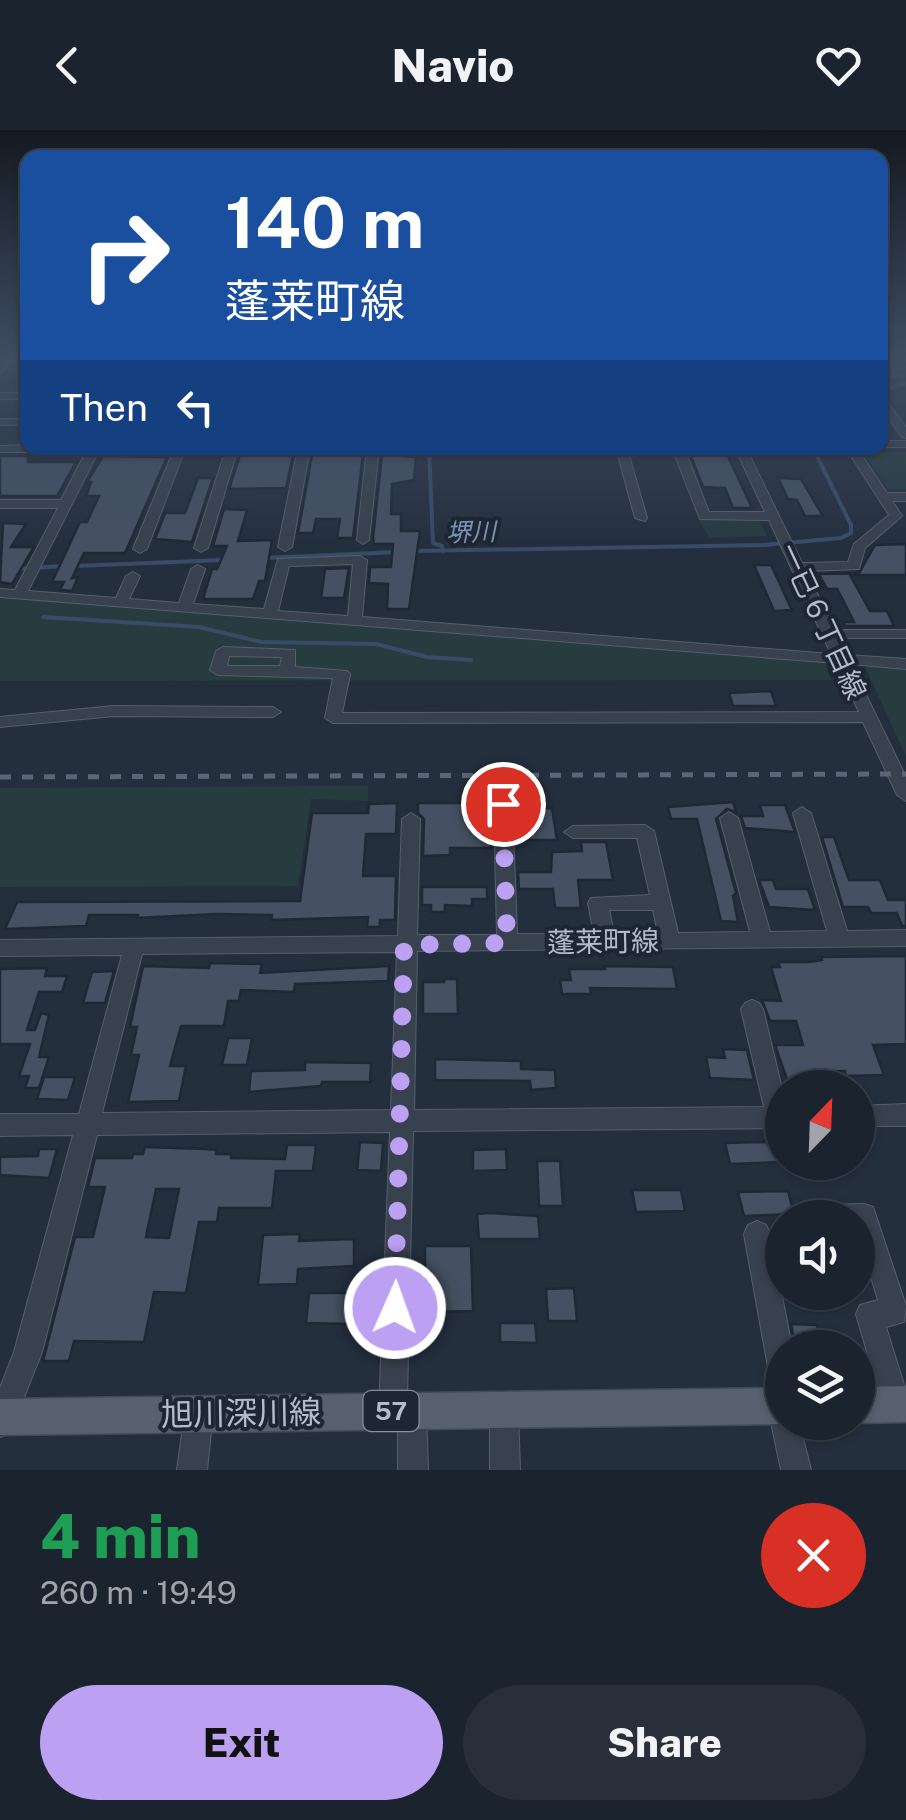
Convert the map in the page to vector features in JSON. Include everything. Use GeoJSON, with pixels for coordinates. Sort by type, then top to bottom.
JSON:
{"type":"FeatureCollection","features":[{"type":"Feature","properties":{"kind":"main road"},"geometry":{"type":"LineString","coordinates":[[875,1404],[901,1404]]}},
{"type":"Feature","properties":{"kind":"main road","name":"旭川深川線"},"geometry":{"type":"LineString","coordinates":[[1,1419],[765,1407]]}},
{"type":"Feature","properties":{"kind":"street"},"geometry":{"type":"LineString","coordinates":[[20,594],[90,455]]}},
{"type":"Feature","properties":{"kind":"street"},"geometry":{"type":"LineString","coordinates":[[140,548],[177,455]]}},
{"type":"Feature","properties":{"kind":"street"},"geometry":{"type":"LineString","coordinates":[[201,548],[230,455]]}},
{"type":"Feature","properties":{"kind":"street"},"geometry":{"type":"LineString","coordinates":[[285,547],[303,455]]}},
{"type":"Feature","properties":{"kind":"street"},"geometry":{"type":"LineString","coordinates":[[363,540],[371,455]]}},
{"type":"Feature","properties":{"kind":"street"},"geometry":{"type":"LineString","coordinates":[[622,455],[642,518]]}},
{"type":"Feature","properties":{"kind":"street"},"geometry":{"type":"LineString","coordinates":[[681,455],[704,516],[773,516]]}},
{"type":"Feature","properties":{"kind":"street","name":"一已６丁目線"},"geometry":{"type":"LineString","coordinates":[[744,455],[906,795]]}},
{"type":"Feature","properties":{"kind":"street"},"geometry":{"type":"LineString","coordinates":[[797,567],[854,566],[859,547],[896,516],[857,455]]}},
{"type":"Feature","properties":{"kind":"street"},"geometry":{"type":"LineString","coordinates":[[884,497],[906,497]]}},
{"type":"Feature","properties":{"kind":"street"},"geometry":{"type":"LineString","coordinates":[[0,504],[63,510]]}},
{"type":"Feature","properties":{"kind":"street"},"geometry":{"type":"LineString","coordinates":[[0,516],[63,510]]}},
{"type":"Feature","properties":{"kind":"street"},"geometry":{"type":"LineString","coordinates":[[270,614],[283,562],[360,560],[355,621]]}},
{"type":"Feature","properties":{"kind":"street"},"geometry":{"type":"LineString","coordinates":[[185,608],[198,569]]}},
{"type":"Feature","properties":{"kind":"street"},"geometry":{"type":"LineString","coordinates":[[122,602],[133,576]]}},
{"type":"Feature","properties":{"kind":"street"},"geometry":{"type":"LineString","coordinates":[[0,593],[906,664]]}},
{"type":"Feature","properties":{"kind":"street"},"geometry":{"type":"LineString","coordinates":[[830,634],[906,634]]}},
{"type":"Feature","properties":{"kind":"street"},"geometry":{"type":"LineString","coordinates":[[287,671],[342,674],[334,718],[868,716]]}},
{"type":"Feature","properties":{"kind":"street"},"geometry":{"type":"LineString","coordinates":[[0,722],[114,712],[273,712]]}},
{"type":"Feature","properties":{"kind":"street"},"geometry":{"type":"LineString","coordinates":[[503,804],[507,943]]}},
{"type":"Feature","properties":{"kind":"street"},"geometry":{"type":"LineString","coordinates":[[802,814],[839,938]]}},
{"type":"Feature","properties":{"kind":"street"},"geometry":{"type":"LineString","coordinates":[[728,818],[762,938]]}},
{"type":"Feature","properties":{"kind":"street"},"geometry":{"type":"LineString","coordinates":[[410,819],[404,945],[402,1411],[413,1470]]}},
{"type":"Feature","properties":{"kind":"street"},"geometry":{"type":"LineString","coordinates":[[573,832],[645,831],[670,940]]}},
{"type":"Feature","properties":{"kind":"street"},"geometry":{"type":"LineString","coordinates":[[605,941],[598,903],[661,902]]}},
{"type":"Feature","properties":{"kind":"street","name":"蓬莱町線"},"geometry":{"type":"LineString","coordinates":[[0,948],[906,938]]}},
{"type":"Feature","properties":{"kind":"street"},"geometry":{"type":"LineString","coordinates":[[1,1419],[28,1352],[134,947]]}},
{"type":"Feature","properties":{"kind":"street"},"geometry":{"type":"LineString","coordinates":[[752,1010],[768,1070]]}},
{"type":"Feature","properties":{"kind":"street"},"geometry":{"type":"LineString","coordinates":[[875,1116],[906,1115]]}},
{"type":"Feature","properties":{"kind":"street"},"geometry":{"type":"LineString","coordinates":[[0,1125],[765,1117]]}},
{"type":"Feature","properties":{"kind":"street"},"geometry":{"type":"LineString","coordinates":[[757,1234],[775,1330]]}},
{"type":"Feature","properties":{"kind":"street"},"geometry":{"type":"LineString","coordinates":[[875,1250],[895,1313],[869,1314],[901,1404]]}},
{"type":"Feature","properties":{"kind":"street"},"geometry":{"type":"LineString","coordinates":[[504,1410],[505,1470]]}},
{"type":"Feature","properties":{"kind":"street"},"geometry":{"type":"LineString","coordinates":[[192,1470],[199,1414]]}},
{"type":"Feature","properties":{"kind":"street"},"geometry":{"type":"LineString","coordinates":[[790,1440],[796,1470]]}},
{"type":"Feature","properties":{"kind":"green space"},"geometry":{"type":"Polygon","coordinates":[[[906,452],[906,489],[888,489],[865,455],[906,452]]]}},
{"type":"Feature","properties":{"kind":"green space"},"geometry":{"type":"Polygon","coordinates":[[[698,518],[759,518],[767,536],[709,538],[698,518]]]}},
{"type":"Feature","properties":{"kind":"green space"},"geometry":{"type":"Polygon","coordinates":[[[0,597],[824,660],[831,680],[0,681],[0,597]]]}},
{"type":"Feature","properties":{"kind":"green space"},"geometry":{"type":"Polygon","coordinates":[[[863,662],[906,666],[906,757],[863,662]]]}},
{"type":"Feature","properties":{"kind":"green space"},"geometry":{"type":"Polygon","coordinates":[[[368,786],[368,801],[311,799],[298,886],[0,887],[0,788],[368,786]]]}},
{"type":"Feature","properties":{"kind":"building"},"geometry":{"type":"Polygon","coordinates":[[[240,455],[293,455],[286,488],[229,489],[240,455]]]}},
{"type":"Feature","properties":{"kind":"building"},"geometry":{"type":"Polygon","coordinates":[[[312,455],[363,455],[353,538],[337,538],[340,519],[316,519],[313,533],[298,533],[312,455]]]}},
{"type":"Feature","properties":{"kind":"building"},"geometry":{"type":"Polygon","coordinates":[[[382,455],[416,457],[414,480],[392,484],[391,514],[401,514],[401,531],[420,531],[409,609],[387,609],[388,584],[369,583],[370,567],[391,567],[393,544],[374,544],[382,455]]]}},
{"type":"Feature","properties":{"kind":"building"},"geometry":{"type":"Polygon","coordinates":[[[691,455],[727,455],[752,508],[733,508],[725,488],[703,487],[691,455]]]}},
{"type":"Feature","properties":{"kind":"building"},"geometry":{"type":"Polygon","coordinates":[[[0,456],[28,456],[28,462],[76,462],[57,496],[0,496],[0,456]]]}},
{"type":"Feature","properties":{"kind":"building"},"geometry":{"type":"Polygon","coordinates":[[[103,456],[167,457],[125,553],[84,553],[72,578],[78,577],[72,591],[60,590],[64,582],[52,582],[80,522],[87,522],[99,496],[86,496],[91,482],[87,482],[103,456]]]}},
{"type":"Feature","properties":{"kind":"building"},"geometry":{"type":"Polygon","coordinates":[[[198,478],[213,478],[192,542],[155,539],[165,513],[185,513],[198,478]]]}},
{"type":"Feature","properties":{"kind":"building"},"geometry":{"type":"Polygon","coordinates":[[[778,478],[801,479],[823,516],[805,516],[797,500],[788,499],[778,478]]]}},
{"type":"Feature","properties":{"kind":"building"},"geometry":{"type":"Polygon","coordinates":[[[224,509],[247,510],[238,541],[272,540],[265,581],[259,581],[253,599],[203,599],[212,569],[217,569],[227,546],[213,546],[224,509]]]}},
{"type":"Feature","properties":{"kind":"building"},"geometry":{"type":"Polygon","coordinates":[[[3,523],[26,524],[11,547],[34,547],[12,584],[0,582],[3,523]]]}},
{"type":"Feature","properties":{"kind":"building"},"geometry":{"type":"Polygon","coordinates":[[[906,544],[906,575],[850,575],[870,611],[887,611],[894,626],[845,626],[843,622],[854,622],[837,589],[827,589],[819,574],[859,573],[875,545],[906,544]]]}},
{"type":"Feature","properties":{"kind":"building"},"geometry":{"type":"Polygon","coordinates":[[[754,565],[771,565],[792,610],[774,611],[754,565]]]}},
{"type":"Feature","properties":{"kind":"building"},"geometry":{"type":"Polygon","coordinates":[[[349,568],[344,598],[321,598],[325,569],[349,568]]]}},
{"type":"Feature","properties":{"kind":"building"},"geometry":{"type":"Polygon","coordinates":[[[771,691],[776,706],[733,706],[729,693],[771,691]]]}},
{"type":"Feature","properties":{"kind":"building"},"geometry":{"type":"Polygon","coordinates":[[[733,802],[736,812],[727,809],[716,819],[736,893],[733,896],[738,922],[721,921],[697,819],[671,819],[668,807],[733,802]]]}},
{"type":"Feature","properties":{"kind":"building"},"geometry":{"type":"Polygon","coordinates":[[[397,803],[396,834],[366,834],[363,876],[396,876],[395,920],[380,920],[380,927],[367,927],[368,917],[271,920],[272,915],[217,914],[137,918],[138,915],[89,915],[86,926],[5,929],[17,902],[300,901],[312,813],[368,813],[369,804],[397,803]]]}},
{"type":"Feature","properties":{"kind":"building"},"geometry":{"type":"Polygon","coordinates":[[[418,803],[467,803],[467,812],[483,812],[484,818],[491,818],[491,848],[450,848],[450,855],[423,856],[424,819],[418,813],[418,803]]]}},
{"type":"Feature","properties":{"kind":"building"},"geometry":{"type":"Polygon","coordinates":[[[760,805],[785,805],[795,832],[745,828],[741,816],[763,816],[760,805]]]}},
{"type":"Feature","properties":{"kind":"building"},"geometry":{"type":"Polygon","coordinates":[[[552,808],[557,840],[517,840],[516,810],[552,808]]]}},
{"type":"Feature","properties":{"kind":"building"},"geometry":{"type":"Polygon","coordinates":[[[822,837],[834,837],[849,880],[880,880],[888,900],[906,900],[906,926],[902,926],[897,913],[843,907],[822,837]]]}},
{"type":"Feature","properties":{"kind":"building"},"geometry":{"type":"Polygon","coordinates":[[[581,842],[606,842],[613,880],[578,880],[581,908],[555,908],[553,889],[519,889],[518,872],[551,872],[552,852],[582,851],[581,842]]]}},
{"type":"Feature","properties":{"kind":"building"},"geometry":{"type":"Polygon","coordinates":[[[759,880],[773,880],[776,889],[808,889],[815,910],[769,907],[759,880]]]}},
{"type":"Feature","properties":{"kind":"building"},"geometry":{"type":"Polygon","coordinates":[[[422,887],[487,887],[487,899],[472,899],[472,906],[445,905],[445,912],[431,912],[431,905],[422,905],[422,887]]]}},
{"type":"Feature","properties":{"kind":"building"},"geometry":{"type":"Polygon","coordinates":[[[906,956],[906,1044],[873,1045],[884,1075],[875,1075],[875,1070],[784,1070],[775,1045],[803,1045],[796,1021],[770,1021],[762,1000],[781,1001],[771,967],[780,967],[778,962],[809,962],[822,960],[821,957],[906,956]]]}},
{"type":"Feature","properties":{"kind":"building"},"geometry":{"type":"Polygon","coordinates":[[[210,963],[262,964],[260,973],[389,966],[388,981],[295,984],[294,992],[241,990],[239,1001],[228,1001],[224,1026],[181,1026],[170,1066],[186,1066],[179,1101],[128,1102],[139,1055],[131,1055],[137,1027],[130,1027],[143,966],[209,968],[210,963]]]}},
{"type":"Feature","properties":{"kind":"building"},"geometry":{"type":"Polygon","coordinates":[[[604,966],[673,967],[677,989],[590,988],[591,994],[562,994],[560,980],[571,980],[569,969],[605,969],[604,966]]]}},
{"type":"Feature","properties":{"kind":"building"},"geometry":{"type":"Polygon","coordinates":[[[47,968],[45,976],[67,976],[62,992],[39,992],[27,1030],[35,1030],[41,1013],[49,1015],[39,1057],[49,1057],[39,1088],[25,1088],[29,1076],[19,1076],[30,1044],[0,1044],[0,969],[47,968]]]}},
{"type":"Feature","properties":{"kind":"building"},"geometry":{"type":"Polygon","coordinates":[[[114,971],[105,1003],[83,1003],[92,972],[114,971]]]}},
{"type":"Feature","properties":{"kind":"building"},"geometry":{"type":"Polygon","coordinates":[[[457,979],[458,1014],[423,1014],[423,982],[457,979]]]}},
{"type":"Feature","properties":{"kind":"building"},"geometry":{"type":"Polygon","coordinates":[[[228,1038],[252,1038],[247,1065],[222,1065],[228,1038]]]}},
{"type":"Feature","properties":{"kind":"building"},"geometry":{"type":"Polygon","coordinates":[[[723,1049],[747,1050],[754,1080],[710,1078],[706,1057],[725,1058],[723,1049]]]}},
{"type":"Feature","properties":{"kind":"building"},"geometry":{"type":"Polygon","coordinates":[[[435,1059],[521,1061],[521,1069],[555,1070],[556,1088],[531,1090],[530,1081],[435,1080],[435,1059]]]}},
{"type":"Feature","properties":{"kind":"building"},"geometry":{"type":"Polygon","coordinates":[[[305,1062],[371,1063],[370,1082],[322,1082],[321,1086],[249,1092],[251,1071],[305,1070],[305,1062]]]}},
{"type":"Feature","properties":{"kind":"building"},"geometry":{"type":"Polygon","coordinates":[[[44,1077],[75,1077],[68,1100],[37,1099],[44,1077]]]}},
{"type":"Feature","properties":{"kind":"building"},"geometry":{"type":"Polygon","coordinates":[[[360,1142],[383,1143],[381,1171],[357,1170],[360,1142]]]}},
{"type":"Feature","properties":{"kind":"building"},"geometry":{"type":"Polygon","coordinates":[[[765,1142],[765,1163],[730,1164],[725,1143],[765,1142]]]}},
{"type":"Feature","properties":{"kind":"building"},"geometry":{"type":"Polygon","coordinates":[[[287,1145],[316,1145],[313,1171],[276,1171],[272,1208],[219,1208],[217,1222],[199,1222],[186,1293],[154,1292],[144,1342],[74,1341],[69,1361],[43,1361],[75,1237],[93,1237],[105,1187],[88,1187],[95,1158],[132,1158],[133,1154],[143,1154],[145,1147],[217,1150],[216,1154],[231,1154],[231,1158],[285,1159],[287,1145]],[[156,1189],[146,1237],[169,1238],[179,1189],[156,1189]]]}},
{"type":"Feature","properties":{"kind":"building"},"geometry":{"type":"Polygon","coordinates":[[[39,1149],[57,1149],[49,1178],[0,1175],[0,1157],[38,1156],[39,1149]]]}},
{"type":"Feature","properties":{"kind":"building"},"geometry":{"type":"Polygon","coordinates":[[[506,1149],[507,1170],[473,1171],[473,1150],[506,1149]]]}},
{"type":"Feature","properties":{"kind":"building"},"geometry":{"type":"Polygon","coordinates":[[[537,1161],[560,1161],[563,1206],[539,1206],[537,1161]]]}},
{"type":"Feature","properties":{"kind":"building"},"geometry":{"type":"Polygon","coordinates":[[[632,1190],[681,1190],[685,1211],[636,1212],[632,1190]]]}},
{"type":"Feature","properties":{"kind":"building"},"geometry":{"type":"Polygon","coordinates":[[[788,1191],[790,1200],[765,1200],[765,1215],[744,1216],[738,1192],[788,1191]]]}},
{"type":"Feature","properties":{"kind":"building"},"geometry":{"type":"Polygon","coordinates":[[[477,1214],[538,1216],[540,1239],[479,1239],[477,1214]]]}},
{"type":"Feature","properties":{"kind":"building"},"geometry":{"type":"Polygon","coordinates":[[[300,1234],[299,1241],[354,1239],[354,1266],[298,1269],[297,1284],[258,1285],[263,1235],[300,1234]]]}},
{"type":"Feature","properties":{"kind":"building"},"geometry":{"type":"Polygon","coordinates":[[[425,1246],[471,1246],[473,1311],[425,1312],[425,1246]]]}},
{"type":"Feature","properties":{"kind":"building"},"geometry":{"type":"Polygon","coordinates":[[[574,1288],[577,1321],[548,1321],[546,1289],[574,1288]]]}},
{"type":"Feature","properties":{"kind":"building"},"geometry":{"type":"Polygon","coordinates":[[[309,1293],[350,1293],[347,1324],[306,1323],[309,1293]]]}},
{"type":"Feature","properties":{"kind":"building"},"geometry":{"type":"Polygon","coordinates":[[[500,1323],[535,1323],[537,1343],[500,1342],[500,1323]]]}},
{"type":"Feature","properties":{"kind":"building"},"geometry":{"type":"Polygon","coordinates":[[[791,1324],[817,1325],[818,1330],[792,1330],[791,1324]]]}},
{"type":"Feature","properties":{"kind":"waterway"},"geometry":{"type":"LineString","coordinates":[[429,455],[433,543],[442,546],[443,551]]}},
{"type":"Feature","properties":{"kind":"waterway","name":"堺川"},"geometry":{"type":"LineString","coordinates":[[443,551],[764,545],[841,538],[851,533],[851,525],[816,455]]}},
{"type":"Feature","properties":{"kind":"waterway","name":"堺川"},"geometry":{"type":"LineString","coordinates":[[414,551],[443,551]]}},
{"type":"Feature","properties":{"kind":"waterway","name":"堺川"},"geometry":{"type":"LineString","coordinates":[[264,558],[398,552]]}},
{"type":"Feature","properties":{"kind":"waterway","name":"堺川"},"geometry":{"type":"LineString","coordinates":[[75,566],[223,560]]}},
{"type":"Feature","properties":{"kind":"waterway","name":"堺川"},"geometry":{"type":"LineString","coordinates":[[15,569],[64,566]]}},
{"type":"Feature","properties":{"kind":"waterway"},"geometry":{"type":"LineString","coordinates":[[43,617],[199,627],[261,642],[376,644],[427,657],[471,660]]}},
{"type":"Feature","properties":{"kind":"railway"},"geometry":{"type":"LineString","coordinates":[[0,777],[906,774]]}},
{"type":"Feature","properties":{"kind":"route"},"geometry":{"type":"LineString","coordinates":[[395,1308],[404,945],[507,943],[503,804]]}}]}
